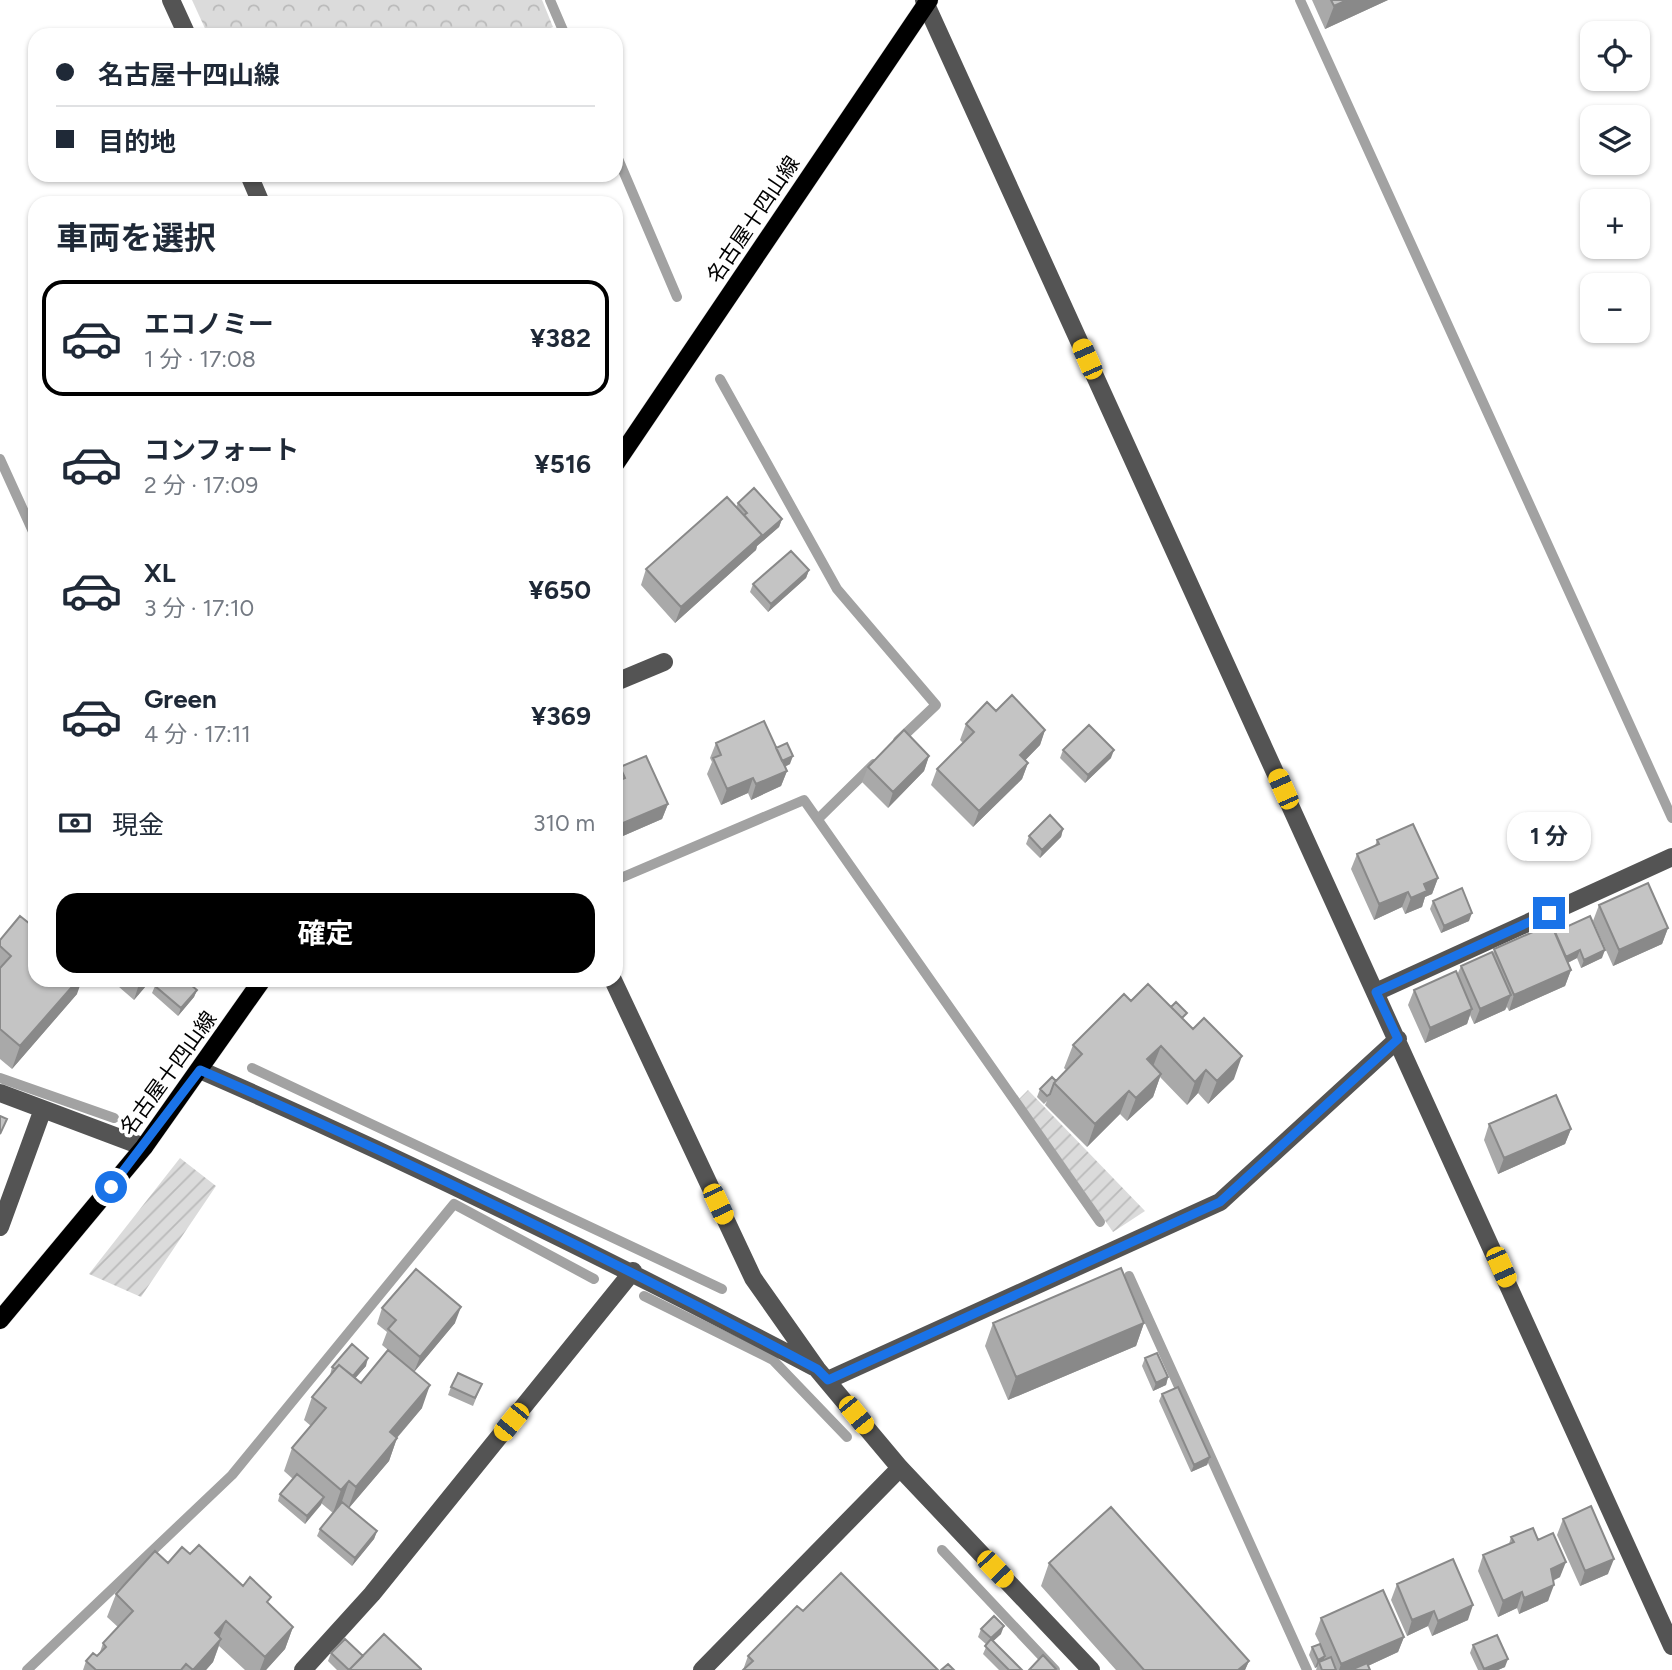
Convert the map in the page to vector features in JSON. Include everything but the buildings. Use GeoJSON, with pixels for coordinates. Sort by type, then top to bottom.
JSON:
{"type":"FeatureCollection","features":[{"type":"Feature","properties":{"kind":"main road","name":"名古屋十四山線"},"geometry":{"type":"LineString","coordinates":[[623,453],[926,1]]}},
{"type":"Feature","properties":{"kind":"main road","name":"名古屋十四山線"},"geometry":{"type":"LineString","coordinates":[[0,1320],[144,1147],[257,987]]}},
{"type":"Feature","properties":{"kind":"street"},"geometry":{"type":"LineString","coordinates":[[171,0],[184,28]]}},
{"type":"Feature","properties":{"kind":"street"},"geometry":{"type":"LineString","coordinates":[[926,1],[1672,1646]]}},
{"type":"Feature","properties":{"kind":"street"},"geometry":{"type":"LineString","coordinates":[[623,678],[664,662]]}},
{"type":"Feature","properties":{"kind":"street"},"geometry":{"type":"LineString","coordinates":[[1376,992],[1672,857]]}},
{"type":"Feature","properties":{"kind":"street"},"geometry":{"type":"LineString","coordinates":[[616,987],[753,1278],[822,1374],[900,1468],[1091,1670]]}},
{"type":"Feature","properties":{"kind":"street"},"geometry":{"type":"LineString","coordinates":[[822,1374],[1220,1202],[1398,1039]]}},
{"type":"Feature","properties":{"kind":"street"},"geometry":{"type":"LineString","coordinates":[[200,1070],[360,1140],[633,1272],[822,1374]]}},
{"type":"Feature","properties":{"kind":"street"},"geometry":{"type":"LineString","coordinates":[[0,1093],[144,1147]]}},
{"type":"Feature","properties":{"kind":"street"},"geometry":{"type":"LineString","coordinates":[[0,1227],[44,1109]]}},
{"type":"Feature","properties":{"kind":"street"},"geometry":{"type":"LineString","coordinates":[[303,1670],[372,1594],[633,1272]]}},
{"type":"Feature","properties":{"kind":"street"},"geometry":{"type":"LineString","coordinates":[[702,1670],[900,1468]]}},
{"type":"Feature","properties":{"kind":"green space"},"geometry":{"type":"Polygon","coordinates":[[[192,0],[542,0],[553,27],[551,28],[205,28],[192,0]]]}},
{"type":"Feature","properties":{"kind":"green space"},"geometry":{"type":"Polygon","coordinates":[[[1028,1090],[1145,1211],[1113,1232],[1019,1099],[1028,1090]]]}},
{"type":"Feature","properties":{"kind":"green space"},"geometry":{"type":"Polygon","coordinates":[[[180,1158],[216,1186],[141,1297],[89,1274],[180,1158]]]}},
{"type":"Feature","properties":{"kind":"waterway"},"geometry":{"type":"LineString","coordinates":[[550,0],[562,28]]}},
{"type":"Feature","properties":{"kind":"waterway"},"geometry":{"type":"LineString","coordinates":[[1300,0],[1672,818]]}},
{"type":"Feature","properties":{"kind":"waterway"},"geometry":{"type":"LineString","coordinates":[[623,170],[677,297]]}},
{"type":"Feature","properties":{"kind":"waterway"},"geometry":{"type":"LineString","coordinates":[[720,379],[837,589],[936,705],[898,741]]}},
{"type":"Feature","properties":{"kind":"waterway"},"geometry":{"type":"LineString","coordinates":[[0,459],[28,521]]}},
{"type":"Feature","properties":{"kind":"waterway"},"geometry":{"type":"LineString","coordinates":[[818,819],[874,764]]}},
{"type":"Feature","properties":{"kind":"waterway"},"geometry":{"type":"LineString","coordinates":[[623,877],[804,800],[1100,1222]]}},
{"type":"Feature","properties":{"kind":"waterway"},"geometry":{"type":"LineString","coordinates":[[252,1068],[722,1289]]}},
{"type":"Feature","properties":{"kind":"waterway"},"geometry":{"type":"LineString","coordinates":[[0,1078],[114,1118]]}},
{"type":"Feature","properties":{"kind":"waterway"},"geometry":{"type":"LineString","coordinates":[[27,1670],[232,1475],[454,1204],[594,1279]]}},
{"type":"Feature","properties":{"kind":"waterway"},"geometry":{"type":"LineString","coordinates":[[1129,1276],[1307,1670]]}},
{"type":"Feature","properties":{"kind":"waterway"},"geometry":{"type":"LineString","coordinates":[[644,1296],[773,1360],[847,1437]]}},
{"type":"Feature","properties":{"kind":"waterway"},"geometry":{"type":"LineString","coordinates":[[942,1550],[1055,1670]]}},
{"type":"Feature","properties":{"kind":"route"},"geometry":{"type":"LineString","coordinates":[[111,1187],[200,1070],[360,1140],[633,1272],[817,1369],[828,1380],[1220,1202],[1398,1039],[1376,992],[1549,913]]}}]}
